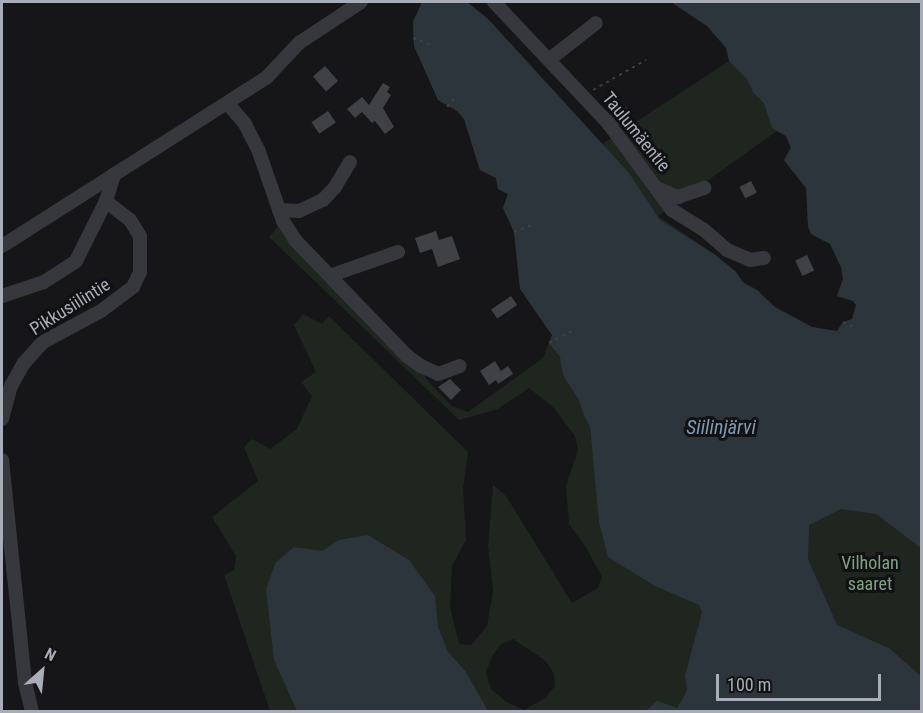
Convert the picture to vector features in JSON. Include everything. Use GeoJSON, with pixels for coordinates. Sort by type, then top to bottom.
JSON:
{"type":"FeatureCollection","features":[{"type":"Feature","properties":{"kind":"street"},"geometry":{"type":"LineString","coordinates":[[2,246],[267,77],[299,43],[361,2]]}},
{"type":"Feature","properties":{"kind":"street","name":"Taulumäentie"},"geometry":{"type":"LineString","coordinates":[[494,2],[609,124],[672,210],[703,230],[727,250],[750,260],[764,258]]}},
{"type":"Feature","properties":{"kind":"street"},"geometry":{"type":"LineString","coordinates":[[550,59],[596,23]]}},
{"type":"Feature","properties":{"kind":"street"},"geometry":{"type":"LineString","coordinates":[[227,103],[245,124],[259,152],[279,210],[296,241],[332,275],[407,356],[438,374],[460,366]]}},
{"type":"Feature","properties":{"kind":"street"},"geometry":{"type":"LineString","coordinates":[[609,124],[624,114]]}},
{"type":"Feature","properties":{"kind":"street"},"geometry":{"type":"LineString","coordinates":[[279,210],[299,211],[323,200],[335,187],[350,162]]}},
{"type":"Feature","properties":{"kind":"street"},"geometry":{"type":"LineString","coordinates":[[2,296],[44,282],[76,261],[106,201],[114,174]]}},
{"type":"Feature","properties":{"kind":"street"},"geometry":{"type":"LineString","coordinates":[[658,189],[678,198],[704,188]]}},
{"type":"Feature","properties":{"kind":"street","name":"Pikkusiilintie"},"geometry":{"type":"LineString","coordinates":[[2,419],[11,386],[24,363],[43,342],[101,311],[133,287],[140,272],[140,236],[130,220],[106,201]]}},
{"type":"Feature","properties":{"kind":"street"},"geometry":{"type":"LineString","coordinates":[[332,275],[398,252]]}},
{"type":"Feature","properties":{"kind":"street"},"geometry":{"type":"LineString","coordinates":[[2,460],[25,683],[32,711]]}},
{"type":"Feature","properties":{"kind":"path"},"geometry":{"type":"LineString","coordinates":[[413,38],[432,45]]}},
{"type":"Feature","properties":{"kind":"path"},"geometry":{"type":"LineString","coordinates":[[585,98],[600,84],[646,60]]}},
{"type":"Feature","properties":{"kind":"path"},"geometry":{"type":"LineString","coordinates":[[447,107],[456,96]]}},
{"type":"Feature","properties":{"kind":"path"},"geometry":{"type":"LineString","coordinates":[[514,232],[531,225]]}},
{"type":"Feature","properties":{"kind":"path"},"geometry":{"type":"LineString","coordinates":[[843,322],[856,328]]}},
{"type":"Feature","properties":{"kind":"path"},"geometry":{"type":"LineString","coordinates":[[549,343],[572,331]]}},
{"type":"Feature","properties":{"kind":"green space"},"geometry":{"type":"Polygon","coordinates":[[[422,2],[467,2],[488,19],[602,144],[729,61],[727,48],[707,26],[671,2],[733,2],[872,287],[705,580],[735,711],[270,711],[224,575],[234,570],[236,556],[212,517],[258,481],[244,447],[252,439],[270,449],[297,429],[312,396],[301,382],[316,372],[294,325],[303,314],[322,324],[329,316],[468,452],[463,489],[466,540],[452,566],[450,607],[459,644],[471,645],[487,626],[493,591],[488,545],[493,485],[506,496],[572,603],[598,588],[602,577],[587,549],[569,524],[566,486],[578,450],[575,436],[554,408],[529,388],[498,409],[459,420],[269,237],[283,221],[421,366],[426,379],[452,406],[468,412],[543,358],[552,335],[520,289],[514,232],[503,208],[508,194],[498,189],[496,178],[480,170],[464,119],[457,111],[438,100],[414,46],[413,22],[422,2]],[[777,131],[658,216],[714,254],[735,271],[744,283],[757,290],[775,307],[812,327],[837,331],[843,322],[852,319],[856,305],[853,301],[837,296],[843,279],[841,267],[830,244],[811,234],[808,226],[806,188],[784,160],[791,147],[786,136],[777,131]],[[513,639],[501,644],[492,656],[486,673],[491,689],[505,701],[524,710],[545,698],[555,686],[554,674],[546,661],[513,639]]]}},
{"type":"Feature","properties":{"kind":"green space","name":"Vilholan saaret"},"geometry":{"type":"Polygon","coordinates":[[[921,502],[921,676],[889,648],[838,626],[859,679],[786,511],[921,502]]]}},
{"type":"Feature","properties":{"kind":"water","name":"Siilinjärvi"},"geometry":{"type":"Polygon","coordinates":[[[422,2],[467,2],[488,19],[629,173],[660,220],[714,254],[735,271],[744,283],[757,290],[775,307],[812,327],[837,331],[843,322],[852,319],[856,305],[853,301],[837,296],[843,279],[841,267],[830,244],[811,234],[808,226],[806,188],[784,160],[791,148],[786,136],[772,128],[764,103],[753,92],[747,79],[729,61],[726,48],[707,26],[671,2],[921,2],[921,548],[876,514],[841,509],[809,525],[808,559],[837,625],[889,648],[921,676],[921,711],[646,711],[657,701],[677,708],[684,697],[687,689],[685,676],[702,612],[699,605],[655,586],[608,557],[599,522],[590,426],[579,400],[563,375],[560,357],[549,343],[552,335],[520,289],[514,232],[503,208],[508,194],[498,189],[496,178],[480,170],[464,119],[457,111],[438,100],[414,46],[413,22],[422,2]]]}},
{"type":"Feature","properties":{"kind":"water"},"geometry":{"type":"Polygon","coordinates":[[[368,535],[409,560],[435,596],[438,627],[448,652],[466,672],[488,711],[297,711],[274,660],[266,589],[276,562],[294,547],[322,551],[339,540],[368,535]]]}},
{"type":"Feature","properties":{"kind":"building"},"geometry":{"type":"Polygon","coordinates":[[[325,66],[338,81],[326,92],[313,76],[325,66]]]}},
{"type":"Feature","properties":{"kind":"building"},"geometry":{"type":"Polygon","coordinates":[[[383,83],[390,87],[387,92],[391,95],[383,108],[394,127],[385,134],[375,121],[372,123],[362,112],[355,118],[347,109],[362,97],[369,105],[383,83]]]}},
{"type":"Feature","properties":{"kind":"building"},"geometry":{"type":"Polygon","coordinates":[[[328,111],[336,123],[319,134],[311,122],[328,111]]]}},
{"type":"Feature","properties":{"kind":"building"},"geometry":{"type":"Polygon","coordinates":[[[751,181],[757,193],[745,198],[739,187],[751,181]]]}},
{"type":"Feature","properties":{"kind":"building"},"geometry":{"type":"Polygon","coordinates":[[[436,231],[439,240],[452,236],[460,259],[438,267],[432,249],[420,253],[415,238],[436,231]]]}},
{"type":"Feature","properties":{"kind":"building"},"geometry":{"type":"Polygon","coordinates":[[[807,255],[814,270],[802,276],[795,260],[807,255]]]}},
{"type":"Feature","properties":{"kind":"building"},"geometry":{"type":"Polygon","coordinates":[[[511,296],[517,305],[497,319],[491,309],[511,296]]]}},
{"type":"Feature","properties":{"kind":"building"},"geometry":{"type":"Polygon","coordinates":[[[495,361],[501,371],[508,366],[513,374],[498,384],[496,380],[489,385],[480,371],[495,361]]]}},
{"type":"Feature","properties":{"kind":"building"},"geometry":{"type":"Polygon","coordinates":[[[450,379],[461,390],[451,400],[438,387],[450,379]]]}}]}
